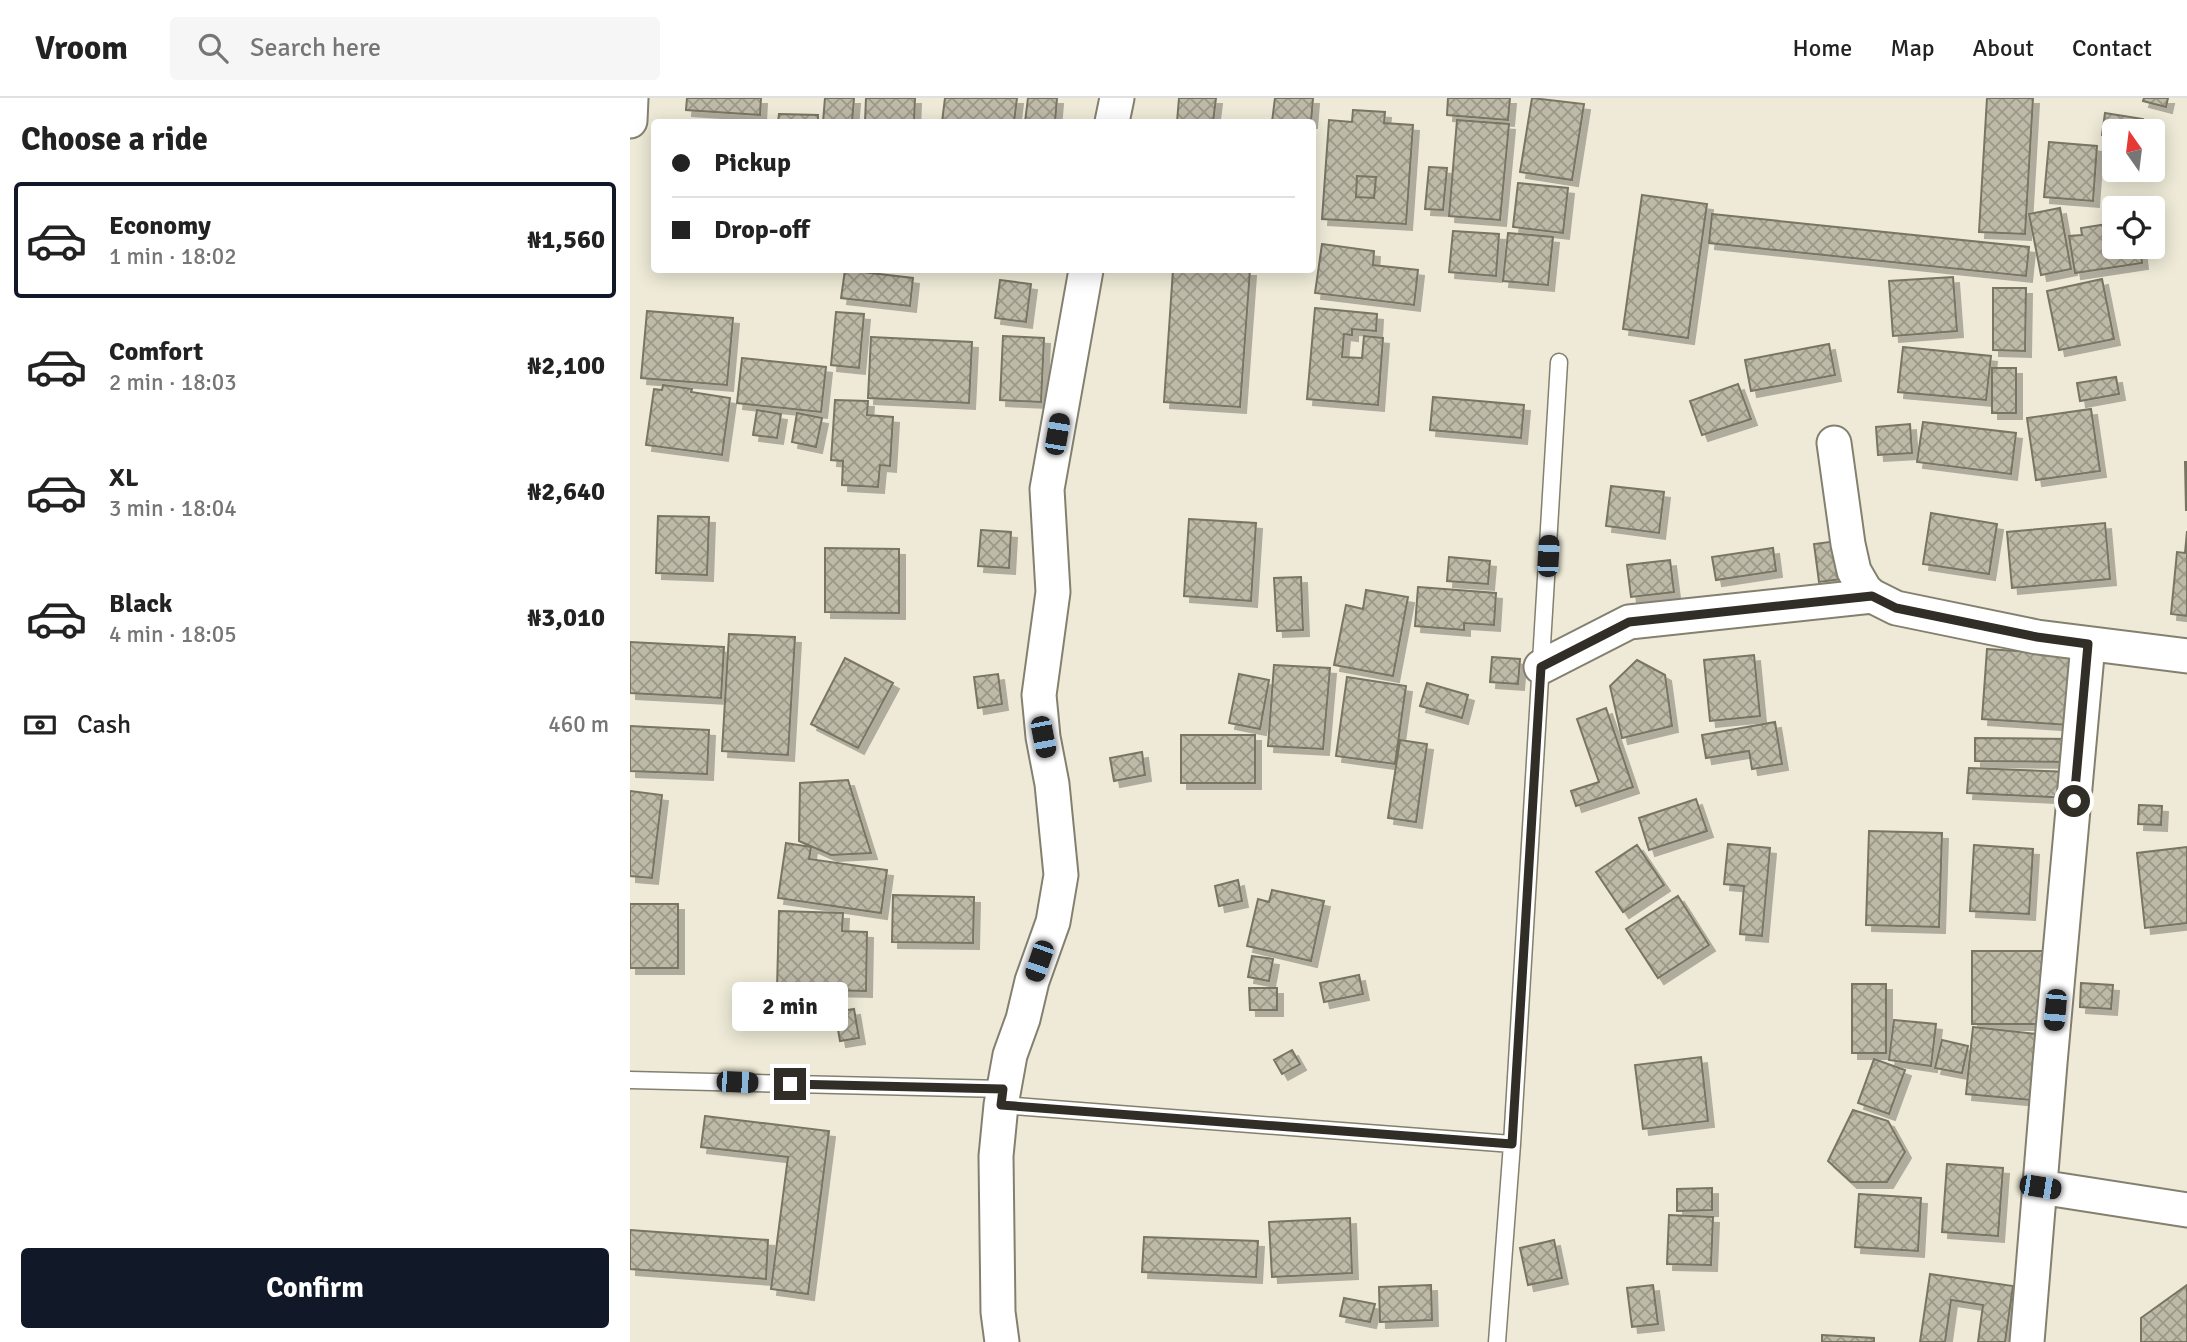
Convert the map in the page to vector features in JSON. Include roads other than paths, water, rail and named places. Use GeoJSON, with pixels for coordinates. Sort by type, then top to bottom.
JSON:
{"type":"FeatureCollection","features":[{"type":"Feature","properties":{"kind":"street"},"geometry":{"type":"LineString","coordinates":[[630,121],[631,98]]}},
{"type":"Feature","properties":{"kind":"street"},"geometry":{"type":"LineString","coordinates":[[1113,119],[1117,98]]}},
{"type":"Feature","properties":{"kind":"street"},"geometry":{"type":"LineString","coordinates":[[1002,1342],[998,1312],[996,1156],[1002,1097],[1010,1055],[1053,922],[1061,875],[1052,784],[1043,737],[1039,695],[1053,592],[1047,489],[1085,273]]}},
{"type":"Feature","properties":{"kind":"street"},"geometry":{"type":"LineString","coordinates":[[1834,443],[1854,571],[1865,590],[1872,596],[1896,608],[2037,637],[2187,656]]}},
{"type":"Feature","properties":{"kind":"street"},"geometry":{"type":"LineString","coordinates":[[1541,667],[1629,622],[1872,596]]}},
{"type":"Feature","properties":{"kind":"street"},"geometry":{"type":"LineString","coordinates":[[2027,1342],[2088,644]]}},
{"type":"Feature","properties":{"kind":"street"},"geometry":{"type":"LineString","coordinates":[[2040,1187],[2187,1210]]}},
{"type":"Feature","properties":{"kind":"lane"},"geometry":{"type":"LineString","coordinates":[[1497,1342],[1512,1144],[1559,362]]}},
{"type":"Feature","properties":{"kind":"lane"},"geometry":{"type":"LineString","coordinates":[[630,1080],[1002,1097],[1512,1144]]}}]}
